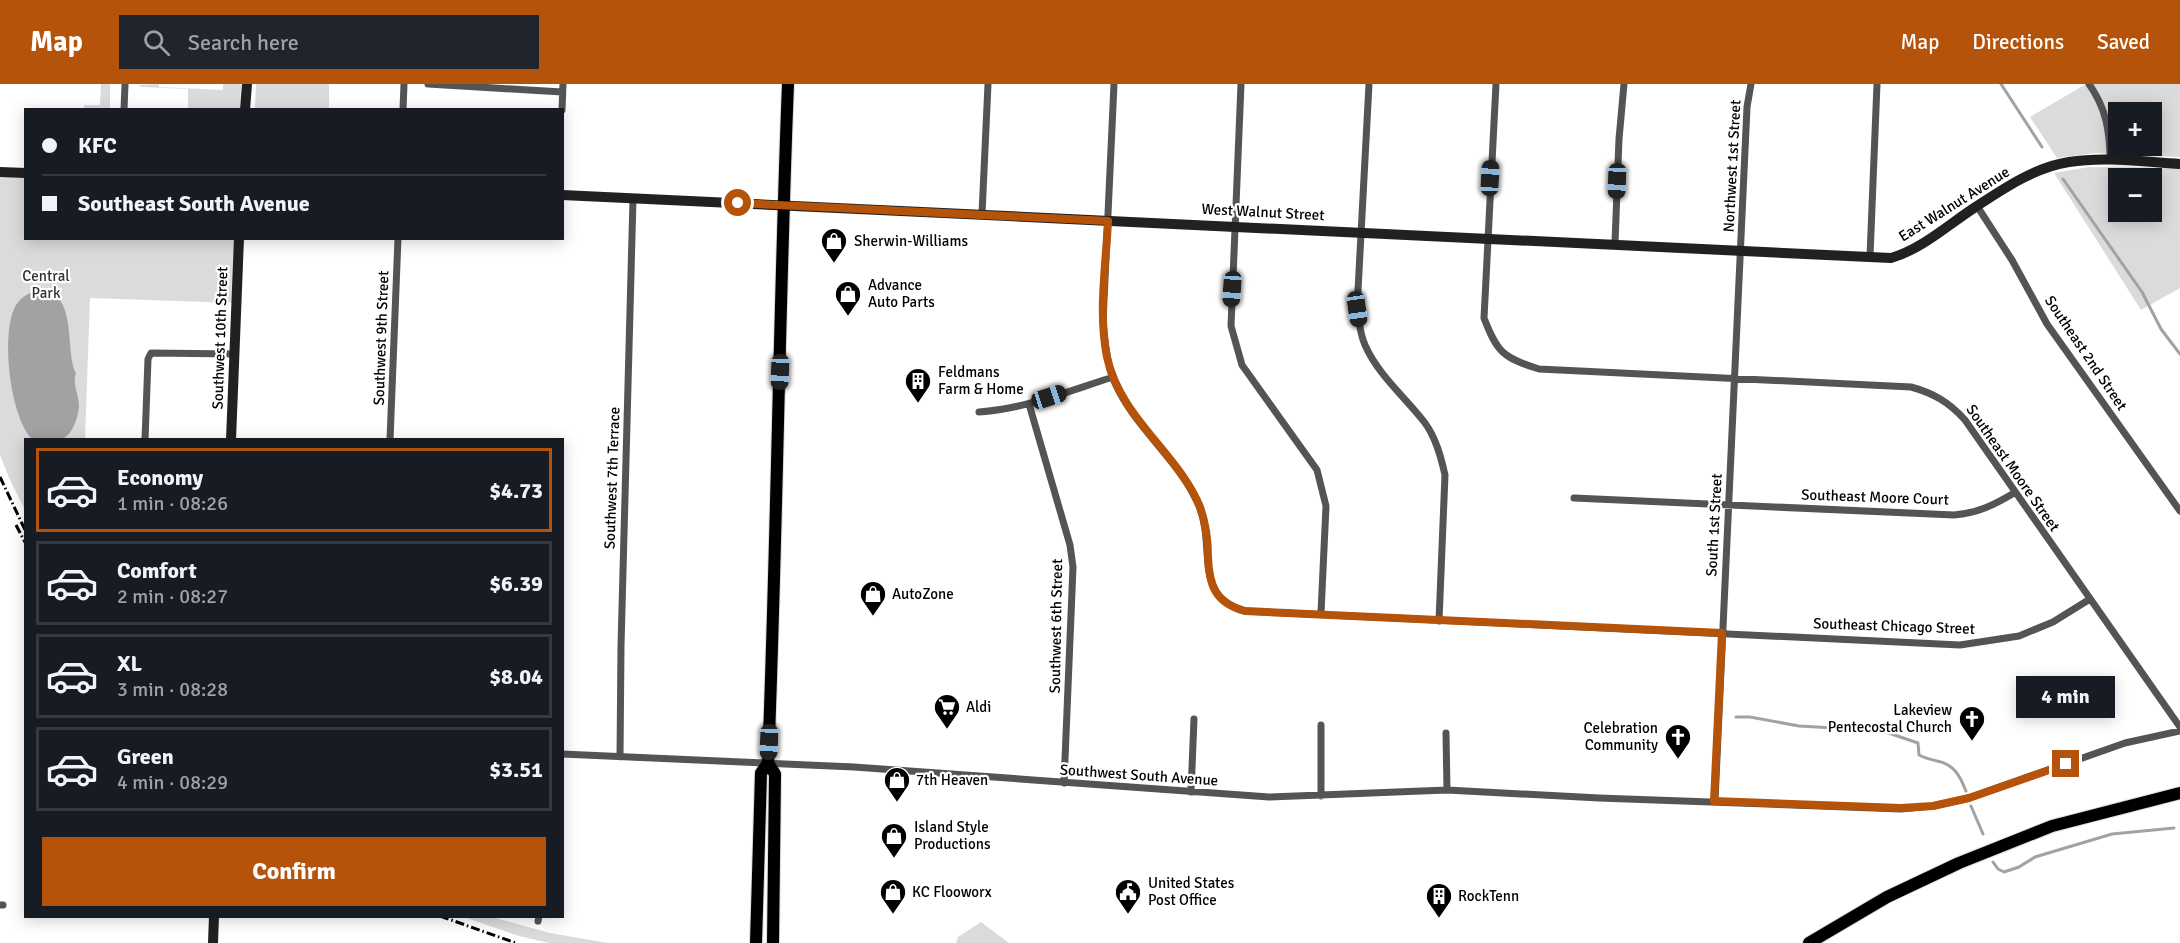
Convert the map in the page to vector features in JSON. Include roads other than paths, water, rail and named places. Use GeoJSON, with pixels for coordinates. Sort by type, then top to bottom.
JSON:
{"type":"FeatureCollection","features":[{"type":"Feature","properties":{"kind":"main road"},"geometry":{"type":"LineString","coordinates":[[756,943],[761,773],[768,763],[788,84]]}},
{"type":"Feature","properties":{"kind":"main road"},"geometry":{"type":"LineString","coordinates":[[768,763],[775,774],[772,943]]}},
{"type":"Feature","properties":{"kind":"main road"},"geometry":{"type":"LineString","coordinates":[[1809,943],[1887,897],[1970,859],[2052,826],[2177,796]]}},
{"type":"Feature","properties":{"kind":"street"},"geometry":{"type":"LineString","coordinates":[[124,108],[125,84]]}},
{"type":"Feature","properties":{"kind":"street"},"geometry":{"type":"LineString","coordinates":[[245,108],[247,84]]}},
{"type":"Feature","properties":{"kind":"street"},"geometry":{"type":"LineString","coordinates":[[403,108],[404,84]]}},
{"type":"Feature","properties":{"kind":"street"},"geometry":{"type":"LineString","coordinates":[[428,84],[562,88],[562,108]]}},
{"type":"Feature","properties":{"kind":"street"},"geometry":{"type":"LineString","coordinates":[[982,214],[988,84]]}},
{"type":"Feature","properties":{"kind":"street"},"geometry":{"type":"LineString","coordinates":[[979,411],[1029,404],[1113,377],[1107,357],[1103,322],[1114,84]]}},
{"type":"Feature","properties":{"kind":"street"},"geometry":{"type":"LineString","coordinates":[[1241,84],[1230,310],[1235,346],[1242,365],[1317,470],[1326,506],[1321,614]]}},
{"type":"Feature","properties":{"kind":"street"},"geometry":{"type":"LineString","coordinates":[[1369,84],[1357,309],[1360,330],[1366,347],[1376,365],[1426,424],[1434,438],[1443,465],[1444,490],[1438,621]]}},
{"type":"Feature","properties":{"kind":"street","name":"Southeast Moore Street"},"geometry":{"type":"LineString","coordinates":[[1496,84],[1484,318],[1494,343],[1514,361],[1539,369],[1911,387],[1929,392],[1953,406],[1965,420],[2180,729]]}},
{"type":"Feature","properties":{"kind":"street"},"geometry":{"type":"LineString","coordinates":[[1615,243],[1619,139],[1624,84]]}},
{"type":"Feature","properties":{"kind":"street","name":"Northwest 1st Street"},"geometry":{"type":"LineString","coordinates":[[1741,250],[1747,107],[1751,84]]}},
{"type":"Feature","properties":{"kind":"street"},"geometry":{"type":"LineString","coordinates":[[1870,256],[1877,84]]}},
{"type":"Feature","properties":{"kind":"street"},"geometry":{"type":"LineString","coordinates":[[2089,84],[2107,118],[2110,160]]}},
{"type":"Feature","properties":{"kind":"street","name":"East Walnut Avenue"},"geometry":{"type":"LineString","coordinates":[[1741,250],[1892,258],[1907,253],[2022,178],[2044,168],[2069,162],[2110,160],[2180,164]]}},
{"type":"Feature","properties":{"kind":"street"},"geometry":{"type":"LineString","coordinates":[[0,172],[24,173]]}},
{"type":"Feature","properties":{"kind":"street","name":"West Walnut Street"},"geometry":{"type":"LineString","coordinates":[[564,195],[1741,250]]}},
{"type":"Feature","properties":{"kind":"street","name":"Southwest 7th Terrace"},"geometry":{"type":"LineString","coordinates":[[620,756],[633,199]]}},
{"type":"Feature","properties":{"kind":"street","name":"Southeast 2nd Street"},"geometry":{"type":"LineString","coordinates":[[1977,206],[2012,260],[2048,324],[2180,511]]}},
{"type":"Feature","properties":{"kind":"street","name":"Southwest 10th Street"},"geometry":{"type":"LineString","coordinates":[[231,438],[239,240]]}},
{"type":"Feature","properties":{"kind":"street","name":"Southwest 9th Street"},"geometry":{"type":"LineString","coordinates":[[390,438],[398,240]]}},
{"type":"Feature","properties":{"kind":"street","name":"South 1st Street"},"geometry":{"type":"LineString","coordinates":[[1714,801],[1741,250]]}},
{"type":"Feature","properties":{"kind":"street"},"geometry":{"type":"LineString","coordinates":[[144,438],[148,359],[151,353],[235,354]]}},
{"type":"Feature","properties":{"kind":"street","name":"Southeast Chicago Street"},"geometry":{"type":"LineString","coordinates":[[1113,377],[1126,403],[1189,486],[1200,506],[1206,528],[1209,576],[1216,593],[1229,607],[1245,611],[1960,645],[2019,636],[2053,622],[2090,598]]}},
{"type":"Feature","properties":{"kind":"street","name":"Southwest 6th Street"},"geometry":{"type":"LineString","coordinates":[[1029,404],[1070,545],[1073,567],[1064,783]]}},
{"type":"Feature","properties":{"kind":"street","name":"Southeast Moore Court"},"geometry":{"type":"LineString","coordinates":[[1574,498],[1972,514],[2014,493]]}},
{"type":"Feature","properties":{"kind":"street"},"geometry":{"type":"LineString","coordinates":[[1191,792],[1194,719]]}},
{"type":"Feature","properties":{"kind":"street"},"geometry":{"type":"LineString","coordinates":[[1321,725],[1321,796]]}},
{"type":"Feature","properties":{"kind":"street","name":"Southwest South Avenue"},"geometry":{"type":"LineString","coordinates":[[564,754],[768,763],[1269,797],[1447,790],[1599,798],[1901,808],[1933,806],[1969,798],[2125,743],[2180,729]]}},
{"type":"Feature","properties":{"kind":"street"},"geometry":{"type":"LineString","coordinates":[[1446,733],[1447,790]]}},
{"type":"Feature","properties":{"kind":"street"},"geometry":{"type":"LineString","coordinates":[[213,943],[214,918]]}},
{"type":"Feature","properties":{"kind":"waterway"},"geometry":{"type":"LineString","coordinates":[[2001,84],[2042,147]]}},
{"type":"Feature","properties":{"kind":"waterway"},"geometry":{"type":"LineString","coordinates":[[2063,179],[2142,292],[2161,329],[2180,354]]}},
{"type":"Feature","properties":{"kind":"waterway"},"geometry":{"type":"LineString","coordinates":[[1736,717],[1750,717],[1799,726],[1852,729],[1861,726],[1871,727],[1918,743],[1919,755],[1952,768],[1959,776],[1966,791]]}},
{"type":"Feature","properties":{"kind":"waterway"},"geometry":{"type":"LineString","coordinates":[[1971,806],[1983,834]]}},
{"type":"Feature","properties":{"kind":"waterway"},"geometry":{"type":"LineString","coordinates":[[1993,862],[1998,869],[2004,872],[2019,867],[2035,857],[2112,834],[2174,828]]}},
{"type":"Feature","properties":{"kind":"railway"},"geometry":{"type":"LineString","coordinates":[[0,477],[24,528]]}},
{"type":"Feature","properties":{"kind":"railway"},"geometry":{"type":"LineString","coordinates":[[16,525],[24,540]]}},
{"type":"Feature","properties":{"kind":"railway"},"geometry":{"type":"LineString","coordinates":[[446,918],[516,943]]}},
{"type":"Feature","properties":{"kind":"place","name":"Sherwin-Williams"},"geometry":{"type":"Point","coordinates":[834,264]}},
{"type":"Feature","properties":{"kind":"place","name":"Advance Auto Parts"},"geometry":{"type":"Point","coordinates":[848,317]}},
{"type":"Feature","properties":{"kind":"place","name":"Feldmans Farm & Home"},"geometry":{"type":"Point","coordinates":[918,404]}},
{"type":"Feature","properties":{"kind":"place","name":"AutoZone"},"geometry":{"type":"Point","coordinates":[873,617]}},
{"type":"Feature","properties":{"kind":"place","name":"Aldi"},"geometry":{"type":"Point","coordinates":[947,730]}},
{"type":"Feature","properties":{"kind":"place","name":"Lakeview Pentecostal Church"},"geometry":{"type":"Point","coordinates":[1972,742]}},
{"type":"Feature","properties":{"kind":"place","name":"Celebration Community"},"geometry":{"type":"Point","coordinates":[1678,760]}},
{"type":"Feature","properties":{"kind":"place","name":"7th Heaven"},"geometry":{"type":"Point","coordinates":[897,803]}},
{"type":"Feature","properties":{"kind":"place","name":"Island Style Productions"},"geometry":{"type":"Point","coordinates":[894,859]}},
{"type":"Feature","properties":{"kind":"place","name":"KC Flooworx"},"geometry":{"type":"Point","coordinates":[893,915]}},
{"type":"Feature","properties":{"kind":"place","name":"United States Post Office"},"geometry":{"type":"Point","coordinates":[1128,915]}},
{"type":"Feature","properties":{"kind":"place","name":"RockTenn"},"geometry":{"type":"Point","coordinates":[1439,919]}},
{"type":"Feature","properties":{"kind":"park label","name":"Central Park"},"geometry":{"type":"Point","coordinates":[46,284]}}]}
